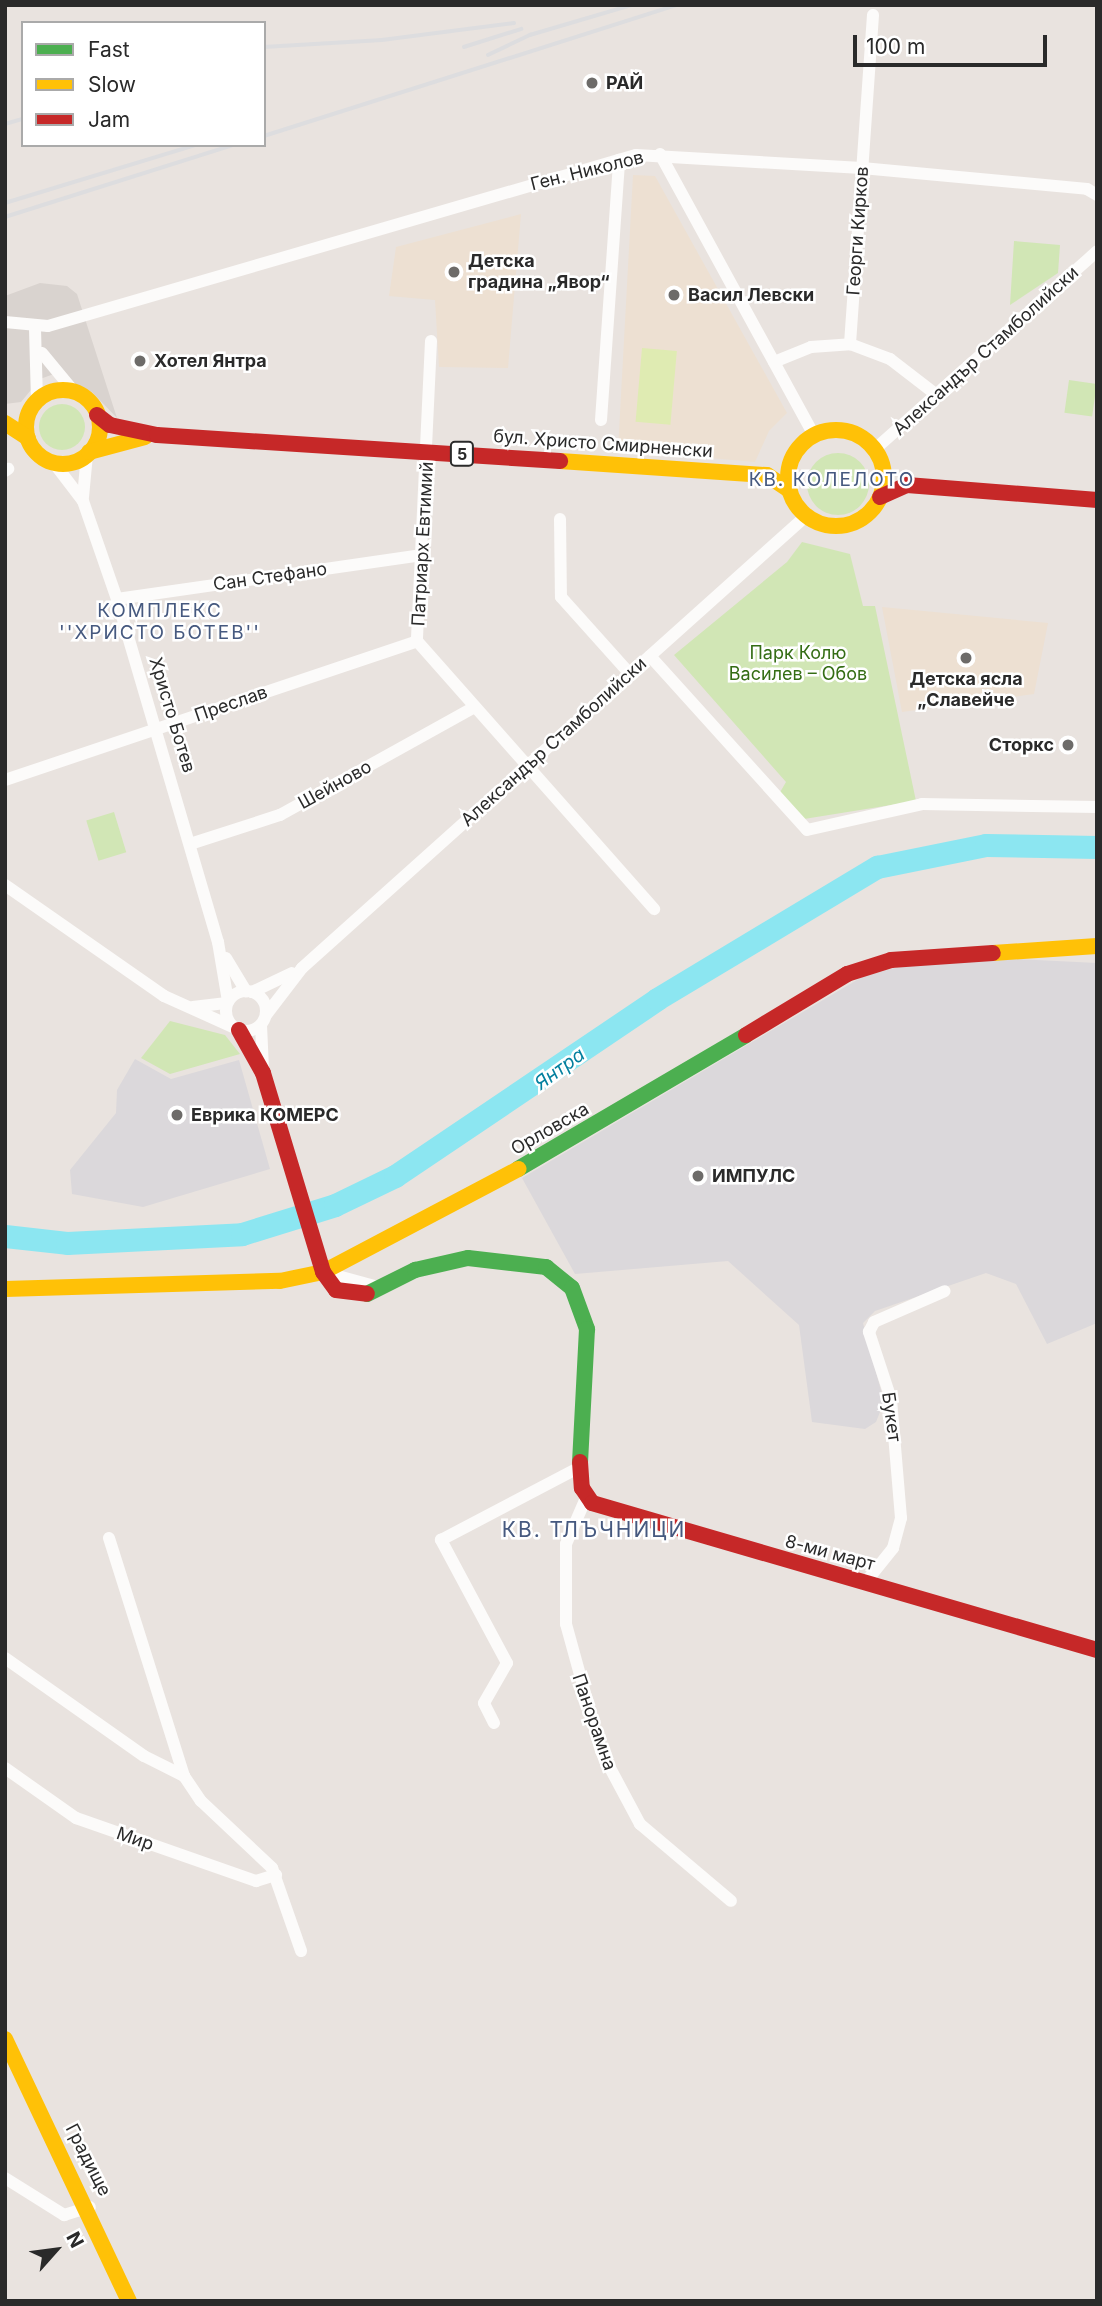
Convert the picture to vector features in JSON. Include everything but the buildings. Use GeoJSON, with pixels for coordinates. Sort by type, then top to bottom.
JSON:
{"type":"FeatureCollection","features":[{"type":"Feature","properties":{"kind":"street","name":"Георги Кирков"},"geometry":{"type":"LineString","coordinates":[[850,344],[873,15]]}},
{"type":"Feature","properties":{"kind":"street","name":"Ген. Николов"},"geometry":{"type":"LineString","coordinates":[[34,329],[619,160],[660,154],[862,168],[1087,189],[1097,195]]}},
{"type":"Feature","properties":{"kind":"street"},"geometry":{"type":"LineString","coordinates":[[660,154],[814,435]]}},
{"type":"Feature","properties":{"kind":"street"},"geometry":{"type":"LineString","coordinates":[[601,420],[619,160]]}},
{"type":"Feature","properties":{"kind":"street","name":"Александър Стамболийски"},"geometry":{"type":"LineString","coordinates":[[877,454],[1097,251]]}},
{"type":"Feature","properties":{"kind":"street"},"geometry":{"type":"LineString","coordinates":[[5,322],[34,329],[40,351],[35,404],[27,438]]}},
{"type":"Feature","properties":{"kind":"street","name":"Патриарх Евтимий"},"geometry":{"type":"LineString","coordinates":[[431,341],[424,555],[417,641],[472,708],[654,909]]}},
{"type":"Feature","properties":{"kind":"street"},"geometry":{"type":"LineString","coordinates":[[774,362],[811,347],[850,344],[890,359],[938,396]]}},
{"type":"Feature","properties":{"kind":"street"},"geometry":{"type":"LineString","coordinates":[[40,351],[75,393]]}},
{"type":"Feature","properties":{"kind":"street"},"geometry":{"type":"LineString","coordinates":[[5,411],[35,404],[52,392],[75,393]]}},
{"type":"Feature","properties":{"kind":"street","name":"5"},"geometry":{"type":"LineString","coordinates":[[75,393],[97,415]]}},
{"type":"Feature","properties":{"kind":"street"},"geometry":{"type":"LineString","coordinates":[[88,454],[98,439],[97,415]]}},
{"type":"Feature","properties":{"kind":"street","name":"бул. Христо Смирненски"},"geometry":{"type":"LineString","coordinates":[[97,415],[110,425],[157,435],[767,475]]}},
{"type":"Feature","properties":{"kind":"street"},"geometry":{"type":"LineString","coordinates":[[5,423],[27,438],[54,463]]}},
{"type":"Feature","properties":{"kind":"street"},"geometry":{"type":"LineString","coordinates":[[907,485],[877,454],[843,430],[814,435],[767,475],[789,491],[806,516],[847,525],[867,515],[880,497],[907,485],[1097,500]]}},
{"type":"Feature","properties":{"kind":"street","name":"бул. Христо Смирненски"},"geometry":{"type":"LineString","coordinates":[[88,454],[157,435]]}},
{"type":"Feature","properties":{"kind":"street"},"geometry":{"type":"LineString","coordinates":[[789,491],[797,449]]}},
{"type":"Feature","properties":{"kind":"street","name":"5"},"geometry":{"type":"LineString","coordinates":[[54,463],[88,454]]}},
{"type":"Feature","properties":{"kind":"street","name":"Христо Ботев"},"geometry":{"type":"LineString","coordinates":[[83,501],[88,454]]}},
{"type":"Feature","properties":{"kind":"street"},"geometry":{"type":"LineString","coordinates":[[877,454],[880,497]]}},
{"type":"Feature","properties":{"kind":"street","name":"Христо Ботев"},"geometry":{"type":"LineString","coordinates":[[54,463],[83,501],[117,599],[218,942],[228,1002],[236,1029]]}},
{"type":"Feature","properties":{"kind":"street","name":"Александър Стамболийски"},"geometry":{"type":"LineString","coordinates":[[264,1020],[302,968],[806,516]]}},
{"type":"Feature","properties":{"kind":"street"},"geometry":{"type":"LineString","coordinates":[[560,519],[561,597],[630,674]]}},
{"type":"Feature","properties":{"kind":"street","name":"Сан Стефано"},"geometry":{"type":"LineString","coordinates":[[117,599],[424,555]]}},
{"type":"Feature","properties":{"kind":"street","name":"Преслав"},"geometry":{"type":"LineString","coordinates":[[5,780],[417,641]]}},
{"type":"Feature","properties":{"kind":"street"},"geometry":{"type":"LineString","coordinates":[[650,656],[807,830],[922,804],[1097,807]]}},
{"type":"Feature","properties":{"kind":"street","name":"Шейново"},"geometry":{"type":"LineString","coordinates":[[190,844],[280,815],[472,708]]}},
{"type":"Feature","properties":{"kind":"street"},"geometry":{"type":"LineString","coordinates":[[5,885],[183,1007],[236,1029],[263,1073],[323,1272],[347,1298],[382,1288],[415,1270],[457,1259],[522,1262],[560,1276],[584,1311],[587,1329],[580,1467],[586,1498]]}},
{"type":"Feature","properties":{"kind":"street","name":"Христо Ботев"},"geometry":{"type":"LineString","coordinates":[[218,942],[264,1020]]}},
{"type":"Feature","properties":{"kind":"street","name":"Орловска"},"geometry":{"type":"LineString","coordinates":[[5,1289],[280,1281],[323,1272],[572,1141],[847,974],[891,960],[1097,946]]}},
{"type":"Feature","properties":{"kind":"street","name":"Александър Стамболийски"},"geometry":{"type":"LineString","coordinates":[[228,1002],[302,968]]}},
{"type":"Feature","properties":{"kind":"street"},"geometry":{"type":"LineString","coordinates":[[183,1007],[228,1002]]}},
{"type":"Feature","properties":{"kind":"street"},"geometry":{"type":"LineString","coordinates":[[236,1029],[264,1020],[263,1073]]}},
{"type":"Feature","properties":{"kind":"street","name":"Букет"},"geometry":{"type":"LineString","coordinates":[[865,1583],[893,1548],[901,1518],[891,1399],[869,1332],[874,1322],[945,1291]]}},
{"type":"Feature","properties":{"kind":"street"},"geometry":{"type":"LineString","coordinates":[[494,1723],[484,1703],[507,1663],[441,1540],[580,1467]]}},
{"type":"Feature","properties":{"kind":"street","name":"8-ми март"},"geometry":{"type":"LineString","coordinates":[[586,1498],[664,1529],[1097,1650]]}},
{"type":"Feature","properties":{"kind":"street","name":"Панорамна"},"geometry":{"type":"LineString","coordinates":[[586,1498],[566,1544],[566,1624],[601,1751],[640,1824],[731,1901]]}},
{"type":"Feature","properties":{"kind":"street"},"geometry":{"type":"LineString","coordinates":[[109,1538],[171,1747],[184,1776],[276,1875],[301,1951]]}},
{"type":"Feature","properties":{"kind":"street"},"geometry":{"type":"LineString","coordinates":[[5,1658],[144,1756],[184,1776]]}},
{"type":"Feature","properties":{"kind":"street","name":"Мир"},"geometry":{"type":"LineString","coordinates":[[5,1768],[76,1818],[256,1881],[276,1875]]}},
{"type":"Feature","properties":{"kind":"street","name":"Градище"},"geometry":{"type":"LineString","coordinates":[[5,2039],[90,2207],[129,2301]]}},
{"type":"Feature","properties":{"kind":"street"},"geometry":{"type":"LineString","coordinates":[[5,2178],[64,2215],[90,2207]]}},
{"type":"Feature","properties":{"kind":"shaded area","name":"Васил Левски"},"geometry":{"type":"Polygon","coordinates":[[[633,175],[655,176],[787,413],[769,431],[755,462],[618,450],[633,175]]]}},
{"type":"Feature","properties":{"kind":"shaded area","name":"Детска градина „Явор“"},"geometry":{"type":"Polygon","coordinates":[[[521,214],[508,368],[439,367],[435,300],[389,296],[396,247],[521,214]]]}},
{"type":"Feature","properties":{"kind":"shaded area"},"geometry":{"type":"Polygon","coordinates":[[[40,283],[67,286],[77,294],[117,418],[92,392],[54,374],[40,379],[21,402],[5,404],[5,296],[40,283]]]}},
{"type":"Feature","properties":{"kind":"shaded area","name":"Детска ясла „Славейче"},"geometry":{"type":"Polygon","coordinates":[[[882,607],[1048,623],[1034,694],[902,712],[882,607]]]}},
{"type":"Feature","properties":{"kind":"shaded area","name":"ИМПУЛС"},"geometry":{"type":"Polygon","coordinates":[[[976,957],[1097,963],[1097,1323],[1047,1344],[1016,1284],[986,1273],[875,1311],[863,1323],[884,1402],[876,1422],[865,1429],[812,1422],[799,1325],[728,1261],[575,1274],[522,1178],[862,977],[909,964],[976,957]]]}},
{"type":"Feature","properties":{"kind":"shaded area","name":"Еврика КОМЕРС"},"geometry":{"type":"Polygon","coordinates":[[[135,1059],[171,1079],[239,1060],[270,1169],[143,1207],[72,1194],[70,1170],[116,1113],[117,1090],[135,1059]]]}},
{"type":"Feature","properties":{"kind":"green space"},"geometry":{"type":"Polygon","coordinates":[[[1014,241],[1060,245],[1058,273],[1010,305],[1014,241]]]}},
{"type":"Feature","properties":{"kind":"green space"},"geometry":{"type":"Polygon","coordinates":[[[642,348],[677,351],[670,425],[636,422],[642,348]]]}},
{"type":"Feature","properties":{"kind":"green space"},"geometry":{"type":"Polygon","coordinates":[[[1069,380],[1097,384],[1092,417],[1064,413],[1069,380]]]}},
{"type":"Feature","properties":{"kind":"green space"},"geometry":{"type":"Polygon","coordinates":[[[62,404],[78,411],[85,427],[78,443],[62,450],[46,443],[39,427],[46,411],[62,404]]]}},
{"type":"Feature","properties":{"kind":"green space"},"geometry":{"type":"Polygon","coordinates":[[[832,453],[844,453],[860,462],[867,472],[867,496],[860,506],[844,515],[832,515],[821,510],[812,501],[807,490],[807,478],[812,467],[821,458],[832,453]]]}},
{"type":"Feature","properties":{"kind":"green space","name":"Парк Колю Василев – Обов"},"geometry":{"type":"Polygon","coordinates":[[[802,542],[850,554],[863,606],[875,606],[916,801],[804,819],[779,794],[786,782],[674,655],[787,562],[802,542]]]}},
{"type":"Feature","properties":{"kind":"green space"},"geometry":{"type":"Polygon","coordinates":[[[114,812],[126,852],[99,861],[86,820],[114,812]]]}},
{"type":"Feature","properties":{"kind":"green space"},"geometry":{"type":"Polygon","coordinates":[[[170,1021],[225,1035],[240,1054],[170,1074],[141,1058],[170,1021]]]}},
{"type":"Feature","properties":{"kind":"waterway","name":"Янтра"},"geometry":{"type":"LineString","coordinates":[[5,1236],[67,1243],[242,1234],[335,1205],[395,1176],[657,999],[877,867],[986,845],[1097,847]]}},
{"type":"Feature","properties":{"kind":"railway"},"geometry":{"type":"LineString","coordinates":[[488,55],[530,35],[632,5]]}},
{"type":"Feature","properties":{"kind":"railway"},"geometry":{"type":"LineString","coordinates":[[266,135],[676,5]]}},
{"type":"Feature","properties":{"kind":"railway"},"geometry":{"type":"LineString","coordinates":[[266,47],[382,40],[514,23]]}},
{"type":"Feature","properties":{"kind":"railway"},"geometry":{"type":"LineString","coordinates":[[464,47],[521,29]]}},
{"type":"Feature","properties":{"kind":"railway"},"geometry":{"type":"LineString","coordinates":[[5,124],[21,120]]}},
{"type":"Feature","properties":{"kind":"railway"},"geometry":{"type":"LineString","coordinates":[[5,203],[189,147]]}},
{"type":"Feature","properties":{"kind":"railway"},"geometry":{"type":"LineString","coordinates":[[5,217],[228,147]]}},
{"type":"Feature","properties":{"kind":"traffic: fast"},"geometry":{"type":"LineString","coordinates":[[518,1169],[746,1035]]}},
{"type":"Feature","properties":{"kind":"traffic: fast"},"geometry":{"type":"LineString","coordinates":[[367,1294],[415,1270],[468,1258],[546,1267],[572,1288],[587,1329],[580,1462]]}},
{"type":"Feature","properties":{"kind":"traffic: slow"},"geometry":{"type":"LineString","coordinates":[[63,390],[77,393],[89,401],[97,413],[100,427],[97,441],[89,453],[77,461],[63,464],[49,461],[37,453],[29,441],[26,427],[29,413],[37,401],[49,393],[63,390]]}},
{"type":"Feature","properties":{"kind":"traffic: slow"},"geometry":{"type":"LineString","coordinates":[[5,423],[28,438]]}},
{"type":"Feature","properties":{"kind":"traffic: slow"},"geometry":{"type":"LineString","coordinates":[[836,430],[854,434],[870,444],[880,460],[884,478],[880,496],[870,512],[854,522],[836,526],[818,522],[802,512],[792,496],[788,478],[792,460],[802,444],[818,434],[836,430]]}},
{"type":"Feature","properties":{"kind":"traffic: slow"},"geometry":{"type":"LineString","coordinates":[[89,452],[145,437]]}},
{"type":"Feature","properties":{"kind":"traffic: slow"},"geometry":{"type":"LineString","coordinates":[[560,461],[767,475],[789,490]]}},
{"type":"Feature","properties":{"kind":"traffic: slow"},"geometry":{"type":"LineString","coordinates":[[993,953],[1097,946]]}},
{"type":"Feature","properties":{"kind":"traffic: slow"},"geometry":{"type":"LineString","coordinates":[[5,1289],[280,1281],[323,1272],[518,1169]]}},
{"type":"Feature","properties":{"kind":"traffic: slow"},"geometry":{"type":"LineString","coordinates":[[5,2039],[129,2301]]}},
{"type":"Feature","properties":{"kind":"traffic: jam"},"geometry":{"type":"LineString","coordinates":[[97,415],[110,425],[157,435],[560,461]]}},
{"type":"Feature","properties":{"kind":"traffic: jam"},"geometry":{"type":"LineString","coordinates":[[880,497],[907,485],[1097,500]]}},
{"type":"Feature","properties":{"kind":"traffic: jam"},"geometry":{"type":"LineString","coordinates":[[746,1035],[847,974],[891,960],[993,953]]}},
{"type":"Feature","properties":{"kind":"traffic: jam"},"geometry":{"type":"LineString","coordinates":[[239,1030],[263,1073],[323,1272],[336,1290],[367,1294]]}},
{"type":"Feature","properties":{"kind":"traffic: jam"},"geometry":{"type":"LineString","coordinates":[[580,1462],[582,1488],[592,1503],[1097,1650]]}},
{"type":"Feature","properties":{"kind":"place","name":"РАЙ"},"geometry":{"type":"Point","coordinates":[592,83]}},
{"type":"Feature","properties":{"kind":"place","name":"Детска градина „Явор“"},"geometry":{"type":"Point","coordinates":[454,272]}},
{"type":"Feature","properties":{"kind":"place","name":"Васил Левски"},"geometry":{"type":"Point","coordinates":[674,295]}},
{"type":"Feature","properties":{"kind":"place","name":"Хотел Янтра"},"geometry":{"type":"Point","coordinates":[140,361]}},
{"type":"Feature","properties":{"kind":"place","name":"Детска ясла „Славейче"},"geometry":{"type":"Point","coordinates":[966,658]}},
{"type":"Feature","properties":{"kind":"place","name":"Сторкс"},"geometry":{"type":"Point","coordinates":[1068,745]}},
{"type":"Feature","properties":{"kind":"place","name":"Еврика КОМЕРС"},"geometry":{"type":"Point","coordinates":[177,1115]}},
{"type":"Feature","properties":{"kind":"place","name":"ИМПУЛС"},"geometry":{"type":"Point","coordinates":[698,1176]}},
{"type":"Feature","properties":{"kind":"district","name":"КВ. КОЛЕЛОТО"},"geometry":{"type":"Point","coordinates":[832,480]}},
{"type":"Feature","properties":{"kind":"district","name":"КОМПЛЕКС ''ХРИСТО БОТЕВ''"},"geometry":{"type":"Point","coordinates":[160,622]}},
{"type":"Feature","properties":{"kind":"district","name":"КВ. ТЛЪЧНИЦИ"},"geometry":{"type":"Point","coordinates":[594,1530]}}]}
